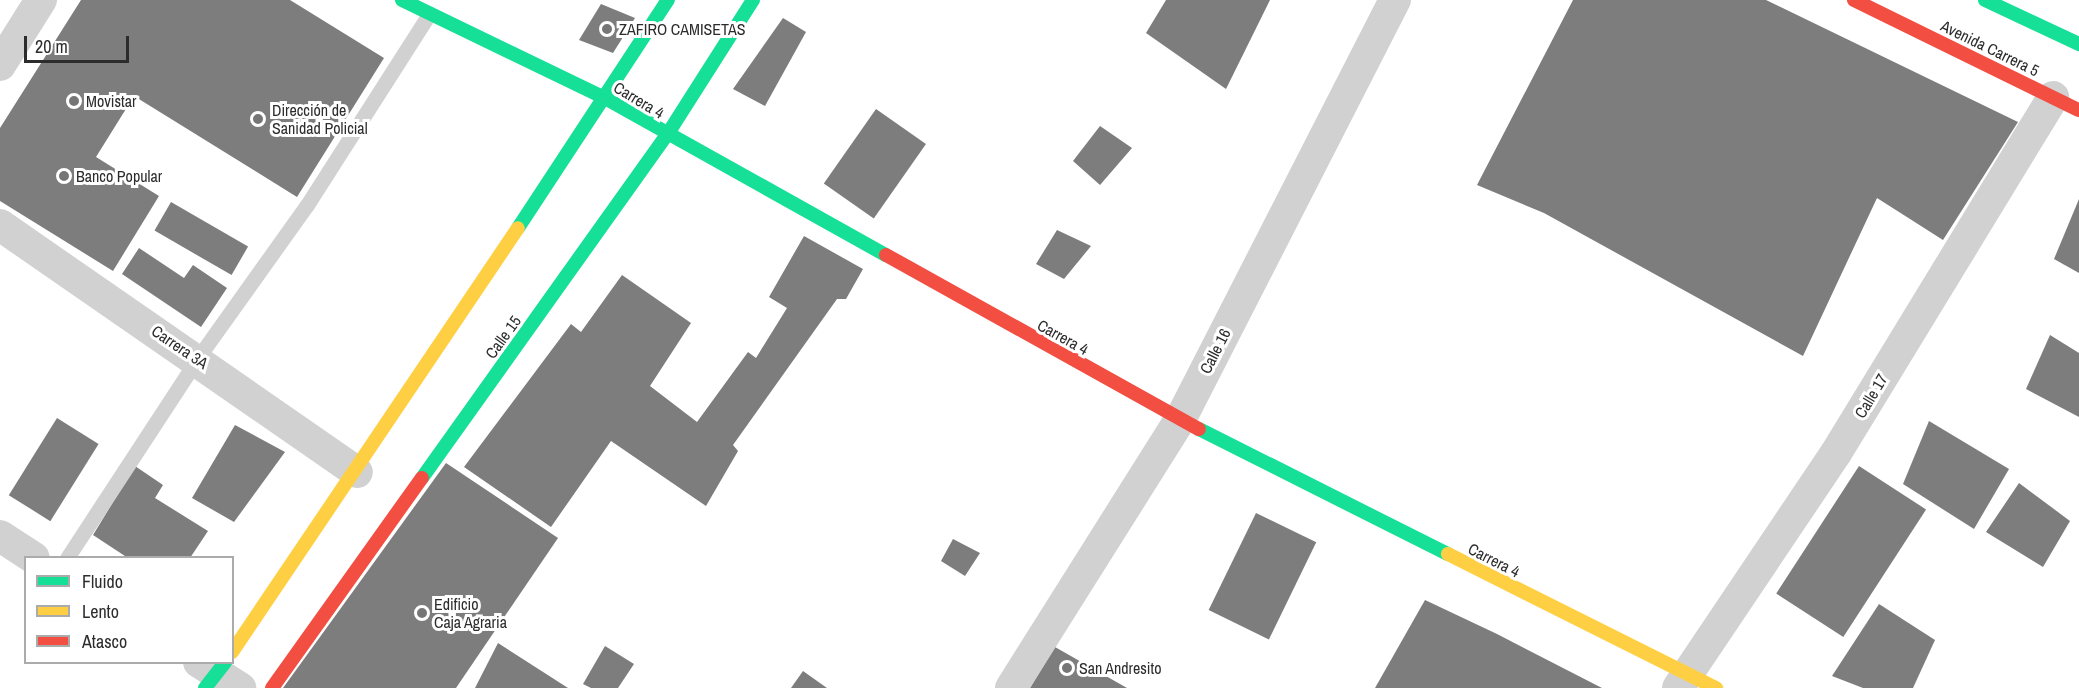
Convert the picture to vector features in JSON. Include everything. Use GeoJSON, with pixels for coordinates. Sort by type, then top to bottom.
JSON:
{"type":"FeatureCollection","features":[{"type":"Feature","properties":{"kind":"main road","name":"Carrera 4"},"geometry":{"type":"LineString","coordinates":[[402,0],[603,97],[667,135],[1180,420],[1681,681],[1716,688]]}},
{"type":"Feature","properties":{"kind":"main road"},"geometry":{"type":"LineString","coordinates":[[234,651],[357,472],[668,0]]}},
{"type":"Feature","properties":{"kind":"main road","name":"Calle 15"},"geometry":{"type":"LineString","coordinates":[[272,688],[667,135],[753,0]]}},
{"type":"Feature","properties":{"kind":"main road","name":"Avenida Carrera 5"},"geometry":{"type":"LineString","coordinates":[[1854,0],[2066,104]]}},
{"type":"Feature","properties":{"kind":"main road"},"geometry":{"type":"LineString","coordinates":[[1985,0],[2079,44]]}},
{"type":"Feature","properties":{"kind":"street"},"geometry":{"type":"LineString","coordinates":[[0,65],[41,0]]}},
{"type":"Feature","properties":{"kind":"street","name":"Calle 16"},"geometry":{"type":"LineString","coordinates":[[1011,688],[1180,420],[1395,0]]}},
{"type":"Feature","properties":{"kind":"street","name":"Calle 17"},"geometry":{"type":"LineString","coordinates":[[1681,681],[1836,453],[2066,104]]}},
{"type":"Feature","properties":{"kind":"street","name":"Carrera 3A"},"geometry":{"type":"LineString","coordinates":[[0,225],[197,358],[357,472]]}},
{"type":"Feature","properties":{"kind":"lane"},"geometry":{"type":"LineString","coordinates":[[68,556],[197,358],[307,205],[429,14]]}},
{"type":"Feature","properties":{"kind":"building"},"geometry":{"type":"Polygon","coordinates":[[[81,0],[290,0],[384,58],[297,197],[134,96],[96,157],[159,196],[113,271],[0,201],[0,128],[81,0]]]}},
{"type":"Feature","properties":{"kind":"building"},"geometry":{"type":"Polygon","coordinates":[[[1166,0],[1270,0],[1226,89],[1146,33],[1166,0]]]}},
{"type":"Feature","properties":{"kind":"building"},"geometry":{"type":"Polygon","coordinates":[[[1573,0],[1766,0],[2018,122],[1943,240],[1877,198],[1803,356],[1544,213],[1477,185],[1573,0]]]}},
{"type":"Feature","properties":{"kind":"building","name":"ZAFIRO CAMISETAS"},"geometry":{"type":"Polygon","coordinates":[[[601,4],[635,18],[613,53],[579,40],[601,4]]]}},
{"type":"Feature","properties":{"kind":"building"},"geometry":{"type":"Polygon","coordinates":[[[783,18],[806,32],[765,106],[733,89],[783,18]]]}},
{"type":"Feature","properties":{"kind":"building"},"geometry":{"type":"Polygon","coordinates":[[[876,109],[926,144],[874,219],[824,184],[876,109]]]}},
{"type":"Feature","properties":{"kind":"building"},"geometry":{"type":"Polygon","coordinates":[[[1100,126],[1132,148],[1100,185],[1073,161],[1100,126]]]}},
{"type":"Feature","properties":{"kind":"building"},"geometry":{"type":"Polygon","coordinates":[[[2079,199],[2079,273],[2054,259],[2079,199]]]}},
{"type":"Feature","properties":{"kind":"building"},"geometry":{"type":"Polygon","coordinates":[[[171,202],[248,246],[232,275],[154,231],[171,202]]]}},
{"type":"Feature","properties":{"kind":"building"},"geometry":{"type":"Polygon","coordinates":[[[1057,230],[1091,246],[1064,279],[1036,264],[1057,230]]]}},
{"type":"Feature","properties":{"kind":"building"},"geometry":{"type":"Polygon","coordinates":[[[804,236],[863,269],[846,299],[837,299],[733,445],[738,451],[706,506],[611,441],[551,527],[464,467],[571,324],[581,332],[622,275],[691,323],[650,386],[697,422],[748,352],[756,358],[787,308],[769,297],[804,236]]]}},
{"type":"Feature","properties":{"kind":"building"},"geometry":{"type":"Polygon","coordinates":[[[139,248],[184,278],[193,265],[227,288],[201,327],[122,274],[139,248]]]}},
{"type":"Feature","properties":{"kind":"building"},"geometry":{"type":"Polygon","coordinates":[[[2050,335],[2079,353],[2079,417],[2026,389],[2050,335]]]}},
{"type":"Feature","properties":{"kind":"building"},"geometry":{"type":"Polygon","coordinates":[[[57,418],[99,444],[50,521],[9,495],[57,418]]]}},
{"type":"Feature","properties":{"kind":"building"},"geometry":{"type":"Polygon","coordinates":[[[1929,421],[2009,469],[1974,529],[1903,484],[1929,421]]]}},
{"type":"Feature","properties":{"kind":"building"},"geometry":{"type":"Polygon","coordinates":[[[235,425],[285,452],[234,522],[192,498],[235,425]]]}},
{"type":"Feature","properties":{"kind":"building","name":"Edificio Caja Agraria"},"geometry":{"type":"Polygon","coordinates":[[[446,463],[558,538],[456,688],[283,688],[446,463]]]}},
{"type":"Feature","properties":{"kind":"building"},"geometry":{"type":"Polygon","coordinates":[[[135,466],[163,485],[155,498],[208,531],[191,556],[125,556],[93,535],[135,466]]]}},
{"type":"Feature","properties":{"kind":"building"},"geometry":{"type":"Polygon","coordinates":[[[1859,466],[1926,510],[1843,637],[1776,593],[1859,466]]]}},
{"type":"Feature","properties":{"kind":"building"},"geometry":{"type":"Polygon","coordinates":[[[2019,483],[2070,521],[2043,567],[1986,532],[2019,483]]]}},
{"type":"Feature","properties":{"kind":"building"},"geometry":{"type":"Polygon","coordinates":[[[1256,513],[1316,542],[1269,639],[1209,610],[1256,513]]]}},
{"type":"Feature","properties":{"kind":"building"},"geometry":{"type":"Polygon","coordinates":[[[953,539],[980,553],[965,576],[941,561],[953,539]]]}},
{"type":"Feature","properties":{"kind":"building"},"geometry":{"type":"Polygon","coordinates":[[[1425,600],[1497,634],[1602,688],[1375,688],[1425,600]]]}},
{"type":"Feature","properties":{"kind":"building"},"geometry":{"type":"Polygon","coordinates":[[[1879,604],[1935,640],[1913,688],[1863,688],[1832,676],[1879,604]]]}},
{"type":"Feature","properties":{"kind":"building"},"geometry":{"type":"Polygon","coordinates":[[[498,643],[568,688],[475,688],[498,643]]]}},
{"type":"Feature","properties":{"kind":"building"},"geometry":{"type":"Polygon","coordinates":[[[605,646],[634,664],[618,688],[591,688],[583,684],[605,646]]]}},
{"type":"Feature","properties":{"kind":"building","name":"San Andresito"},"geometry":{"type":"Polygon","coordinates":[[[1055,647],[1127,688],[1030,688],[1055,647]]]}},
{"type":"Feature","properties":{"kind":"building"},"geometry":{"type":"Polygon","coordinates":[[[803,671],[827,688],[791,688],[803,671]]]}},
{"type":"Feature","properties":{"kind":"traffic: fast"},"geometry":{"type":"LineString","coordinates":[[402,0],[603,97],[886,255]]}},
{"type":"Feature","properties":{"kind":"traffic: fast"},"geometry":{"type":"LineString","coordinates":[[518,228],[668,0]]}},
{"type":"Feature","properties":{"kind":"traffic: fast"},"geometry":{"type":"LineString","coordinates":[[422,478],[667,135],[753,0]]}},
{"type":"Feature","properties":{"kind":"traffic: fast"},"geometry":{"type":"LineString","coordinates":[[1985,0],[2079,44]]}},
{"type":"Feature","properties":{"kind":"traffic: fast"},"geometry":{"type":"LineString","coordinates":[[1199,429],[1448,554]]}},
{"type":"Feature","properties":{"kind":"traffic: fast"},"geometry":{"type":"LineString","coordinates":[[205,688],[223,664]]}},
{"type":"Feature","properties":{"kind":"traffic: slow"},"geometry":{"type":"LineString","coordinates":[[234,649],[518,228]]}},
{"type":"Feature","properties":{"kind":"traffic: slow"},"geometry":{"type":"LineString","coordinates":[[1448,554],[1716,688]]}},
{"type":"Feature","properties":{"kind":"traffic: jam"},"geometry":{"type":"LineString","coordinates":[[1854,0],[2079,110]]}},
{"type":"Feature","properties":{"kind":"traffic: jam"},"geometry":{"type":"LineString","coordinates":[[886,255],[1199,429]]}},
{"type":"Feature","properties":{"kind":"traffic: jam"},"geometry":{"type":"LineString","coordinates":[[272,688],[422,478]]}},
{"type":"Feature","properties":{"kind":"place","name":"ZAFIRO CAMISETAS"},"geometry":{"type":"Point","coordinates":[607,29]}},
{"type":"Feature","properties":{"kind":"place","name":"Movistar"},"geometry":{"type":"Point","coordinates":[74,101]}},
{"type":"Feature","properties":{"kind":"place","name":"Dirección de Sanidad Policial"},"geometry":{"type":"Point","coordinates":[258,119]}},
{"type":"Feature","properties":{"kind":"place","name":"Banco Popular"},"geometry":{"type":"Point","coordinates":[64,176]}},
{"type":"Feature","properties":{"kind":"place","name":"Edificio Caja Agraria"},"geometry":{"type":"Point","coordinates":[422,613]}},
{"type":"Feature","properties":{"kind":"place","name":"San Andresito"},"geometry":{"type":"Point","coordinates":[1067,668]}}]}
